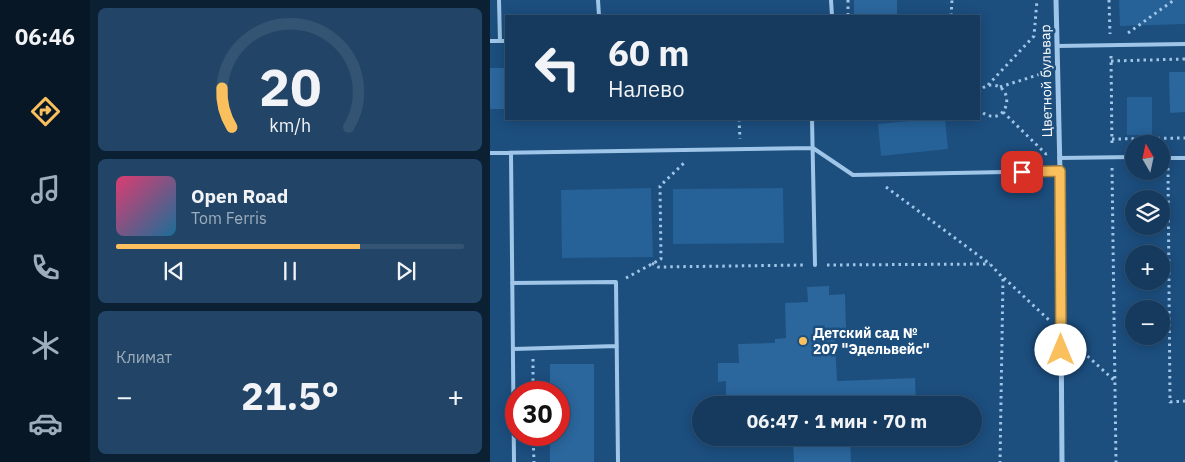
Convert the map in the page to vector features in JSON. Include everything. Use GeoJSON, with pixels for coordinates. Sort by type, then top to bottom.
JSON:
{"type":"FeatureCollection","features":[{"type":"Feature","properties":{"kind":"street","name":"Цветной бульвар"},"geometry":{"type":"LineString","coordinates":[[1056,0],[1060,171],[1062,462]]}},
{"type":"Feature","properties":{"kind":"lane"},"geometry":{"type":"LineString","coordinates":[[500,0],[500,41]]}},
{"type":"Feature","properties":{"kind":"lane"},"geometry":{"type":"LineString","coordinates":[[598,0],[599,15]]}},
{"type":"Feature","properties":{"kind":"lane"},"geometry":{"type":"LineString","coordinates":[[831,0],[832,15]]}},
{"type":"Feature","properties":{"kind":"lane"},"geometry":{"type":"LineString","coordinates":[[490,41],[505,41]]}},
{"type":"Feature","properties":{"kind":"lane"},"geometry":{"type":"LineString","coordinates":[[1057,46],[1185,44]]}},
{"type":"Feature","properties":{"kind":"lane"},"geometry":{"type":"LineString","coordinates":[[812,120],[815,265]]}},
{"type":"Feature","properties":{"kind":"lane"},"geometry":{"type":"LineString","coordinates":[[490,153],[813,148],[853,175],[1060,171]]}},
{"type":"Feature","properties":{"kind":"lane"},"geometry":{"type":"LineString","coordinates":[[511,153],[514,462]]}},
{"type":"Feature","properties":{"kind":"lane"},"geometry":{"type":"LineString","coordinates":[[1059,158],[1125,157]]}},
{"type":"Feature","properties":{"kind":"lane"},"geometry":{"type":"LineString","coordinates":[[1170,158],[1185,158]]}},
{"type":"Feature","properties":{"kind":"lane"},"geometry":{"type":"LineString","coordinates":[[512,283],[616,282],[618,462]]}},
{"type":"Feature","properties":{"kind":"lane"},"geometry":{"type":"LineString","coordinates":[[513,349],[617,346]]}},
{"type":"Feature","properties":{"kind":"path"},"geometry":{"type":"LineString","coordinates":[[848,0],[848,15]]}},
{"type":"Feature","properties":{"kind":"path"},"geometry":{"type":"LineString","coordinates":[[951,15],[952,0]]}},
{"type":"Feature","properties":{"kind":"path"},"geometry":{"type":"LineString","coordinates":[[980,89],[988,85],[1034,36],[1037,0]]}},
{"type":"Feature","properties":{"kind":"path"},"geometry":{"type":"LineString","coordinates":[[1109,0],[1116,462]]}},
{"type":"Feature","properties":{"kind":"path"},"geometry":{"type":"LineString","coordinates":[[1110,46],[1174,0]]}},
{"type":"Feature","properties":{"kind":"path"},"geometry":{"type":"LineString","coordinates":[[1111,61],[1185,59]]}},
{"type":"Feature","properties":{"kind":"path"},"geometry":{"type":"LineString","coordinates":[[1000,87],[1057,69]]}},
{"type":"Feature","properties":{"kind":"path"},"geometry":{"type":"LineString","coordinates":[[980,111],[987,116],[996,116],[1006,109],[1008,100],[1003,89],[995,85],[988,85]]}},
{"type":"Feature","properties":{"kind":"path"},"geometry":{"type":"LineString","coordinates":[[1003,112],[1046,154],[1059,150]]}},
{"type":"Feature","properties":{"kind":"path"},"geometry":{"type":"LineString","coordinates":[[1112,139],[1185,138]]}},
{"type":"Feature","properties":{"kind":"path"},"geometry":{"type":"LineString","coordinates":[[626,278],[661,258],[660,186],[697,150]]}},
{"type":"Feature","properties":{"kind":"path"},"geometry":{"type":"LineString","coordinates":[[870,174],[990,264],[1003,278],[1000,462]]}},
{"type":"Feature","properties":{"kind":"path"},"geometry":{"type":"LineString","coordinates":[[1168,180],[1170,402],[1185,402]]}},
{"type":"Feature","properties":{"kind":"path"},"geometry":{"type":"LineString","coordinates":[[532,348],[533,381]]}},
{"type":"Feature","properties":{"kind":"path"},"geometry":{"type":"LineString","coordinates":[[533,446],[534,462]]}},
{"type":"Feature","properties":{"kind":"shaded area"},"geometry":{"type":"Polygon","coordinates":[[[1119,0],[1185,0],[1185,24],[1120,26],[1119,0]]]}},
{"type":"Feature","properties":{"kind":"shaded area"},"geometry":{"type":"Polygon","coordinates":[[[1127,97],[1152,97],[1152,135],[1127,135],[1127,97]]]}},
{"type":"Feature","properties":{"kind":"shaded area"},"geometry":{"type":"Polygon","coordinates":[[[945,120],[948,149],[881,156],[878,124],[945,120]]]}},
{"type":"Feature","properties":{"kind":"shaded area"},"geometry":{"type":"Polygon","coordinates":[[[651,188],[653,257],[562,258],[561,190],[651,188]]]}},
{"type":"Feature","properties":{"kind":"shaded area"},"geometry":{"type":"Polygon","coordinates":[[[783,188],[784,243],[673,244],[673,189],[783,188]]]}},
{"type":"Feature","properties":{"kind":"building"},"geometry":{"type":"Polygon","coordinates":[[[854,0],[897,0],[897,15],[854,15],[854,0]]]}},
{"type":"Feature","properties":{"kind":"building"},"geometry":{"type":"Polygon","coordinates":[[[490,68],[505,68],[505,109],[490,109],[490,68]]]}},
{"type":"Feature","properties":{"kind":"building"},"geometry":{"type":"Polygon","coordinates":[[[1169,72],[1185,72],[1185,112],[1170,113],[1169,72]]]}},
{"type":"Feature","properties":{"kind":"building"},"geometry":{"type":"Polygon","coordinates":[[[829,286],[829,295],[845,294],[846,329],[839,329],[839,339],[835,339],[837,381],[915,378],[916,396],[726,396],[726,381],[718,382],[718,363],[739,363],[738,344],[775,343],[775,339],[786,338],[785,303],[808,302],[807,287],[829,286]]]}},
{"type":"Feature","properties":{"kind":"building"},"geometry":{"type":"Polygon","coordinates":[[[550,364],[594,364],[594,462],[550,462],[550,446],[570,446],[570,381],[550,381],[550,364]]]}},
{"type":"Feature","properties":{"kind":"building"},"geometry":{"type":"Polygon","coordinates":[[[793,446],[850,446],[851,462],[794,462],[793,446]]]}},
{"type":"Feature","properties":{"kind":"place","name":"Детский сад № 207 \"Эдельвейс\""},"geometry":{"type":"Point","coordinates":[803,341]}},
{"type":"Feature","properties":{"kind":"route"},"geometry":{"type":"LineString","coordinates":[[1022,172],[1060,171],[1061,350]]}}]}
